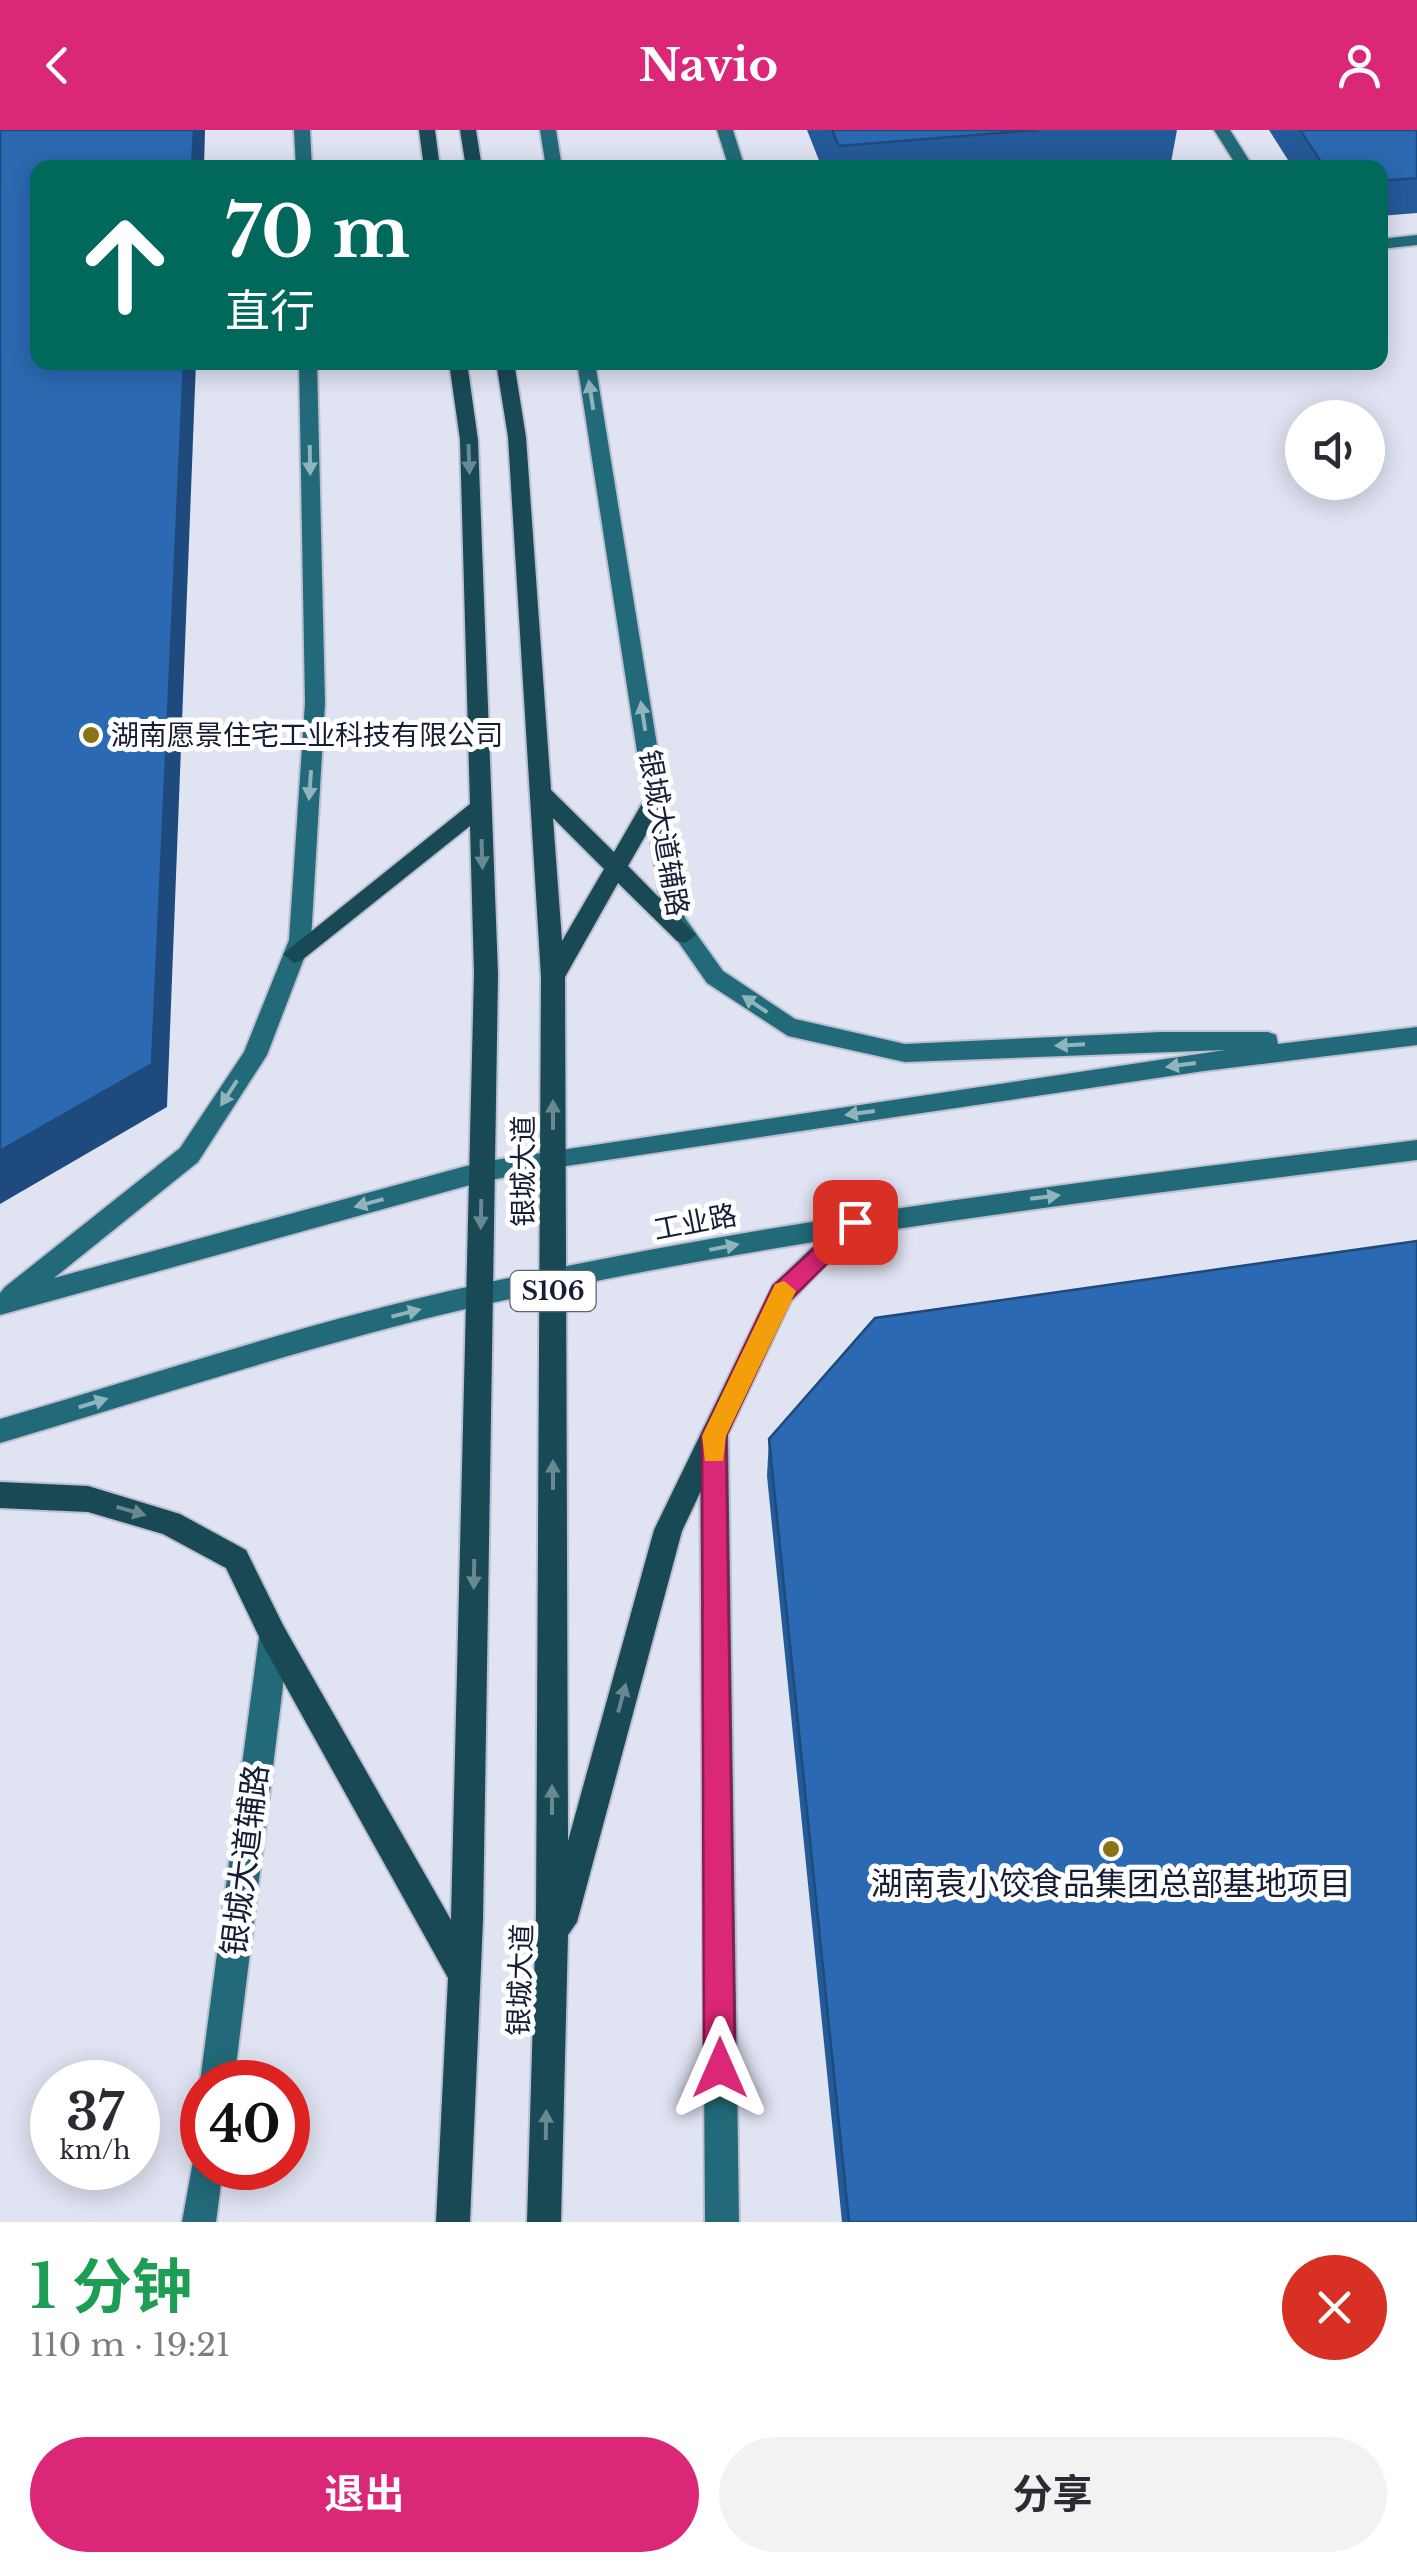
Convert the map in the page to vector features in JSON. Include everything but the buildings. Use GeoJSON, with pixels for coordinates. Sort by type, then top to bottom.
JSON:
{"type":"FeatureCollection","features":[{"type":"Feature","properties":{"kind":"main road"},"geometry":{"type":"LineString","coordinates":[[427,130],[431,160]]}},
{"type":"Feature","properties":{"kind":"main road"},"geometry":{"type":"LineString","coordinates":[[468,130],[473,160]]}},
{"type":"Feature","properties":{"kind":"main road","name":"银城大道"},"geometry":{"type":"LineString","coordinates":[[452,2222],[465,1976],[486,974],[469,440],[459,370]]}},
{"type":"Feature","properties":{"kind":"main road","name":"银城大道"},"geometry":{"type":"LineString","coordinates":[[506,370],[517,436],[553,977],[550,1960],[544,2222]]}},
{"type":"Feature","properties":{"kind":"main road"},"geometry":{"type":"LineString","coordinates":[[541,793],[685,935]]}},
{"type":"Feature","properties":{"kind":"main road"},"geometry":{"type":"LineString","coordinates":[[553,977],[656,798]]}},
{"type":"Feature","properties":{"kind":"main road"},"geometry":{"type":"LineString","coordinates":[[294,954],[480,807]]}},
{"type":"Feature","properties":{"kind":"main road"},"geometry":{"type":"LineString","coordinates":[[550,1960],[668,1530],[782,1293],[855,1222]]}},
{"type":"Feature","properties":{"kind":"main road"},"geometry":{"type":"LineString","coordinates":[[0,1495],[88,1499],[170,1523],[236,1559],[274,1637],[465,1976]]}},
{"type":"Feature","properties":{"kind":"street"},"geometry":{"type":"LineString","coordinates":[[302,130],[304,160]]}},
{"type":"Feature","properties":{"kind":"street"},"geometry":{"type":"LineString","coordinates":[[548,130],[553,160]]}},
{"type":"Feature","properties":{"kind":"street"},"geometry":{"type":"LineString","coordinates":[[726,130],[735,160]]}},
{"type":"Feature","properties":{"kind":"street"},"geometry":{"type":"LineString","coordinates":[[1222,130],[1241,160]]}},
{"type":"Feature","properties":{"kind":"street"},"geometry":{"type":"LineString","coordinates":[[1388,243],[1417,240]]}},
{"type":"Feature","properties":{"kind":"street"},"geometry":{"type":"LineString","coordinates":[[2,1303],[189,1155],[255,1055],[300,940],[315,703],[308,370]]}},
{"type":"Feature","properties":{"kind":"street","name":"银城大道辅路"},"geometry":{"type":"LineString","coordinates":[[587,370],[674,920],[715,977],[788,1027],[905,1053],[1161,1041],[1378,1041]]}},
{"type":"Feature","properties":{"kind":"street"},"geometry":{"type":"LineString","coordinates":[[2,1303],[481,1172],[553,1158],[1417,1036]]}},
{"type":"Feature","properties":{"kind":"street","name":"工业路"},"geometry":{"type":"LineString","coordinates":[[0,1431],[295,1342],[479,1295],[855,1222],[1417,1150]]}},
{"type":"Feature","properties":{"kind":"street"},"geometry":{"type":"LineString","coordinates":[[714,1436],[722,2222]]}},
{"type":"Feature","properties":{"kind":"street","name":"银城大道辅路"},"geometry":{"type":"LineString","coordinates":[[220,2060],[274,1637]]}},
{"type":"Feature","properties":{"kind":"street"},"geometry":{"type":"LineString","coordinates":[[199,2222],[203,2190]]}},
{"type":"Feature","properties":{"kind":"slow traffic"},"geometry":{"type":"LineString","coordinates":[[714,1453],[714,1436],[784,1291]]}},
{"type":"Feature","properties":{"kind":"place","name":"湖南愿景住宅工业科技有限公司"},"geometry":{"type":"Point","coordinates":[91,735]}},
{"type":"Feature","properties":{"kind":"place","name":"湖南袁小饺食品集团总部基地项目"},"geometry":{"type":"Point","coordinates":[1111,1849]}},
{"type":"Feature","properties":{"kind":"route"},"geometry":{"type":"LineString","coordinates":[[720,2068],[714,1436],[782,1293],[855,1222]]}}]}
